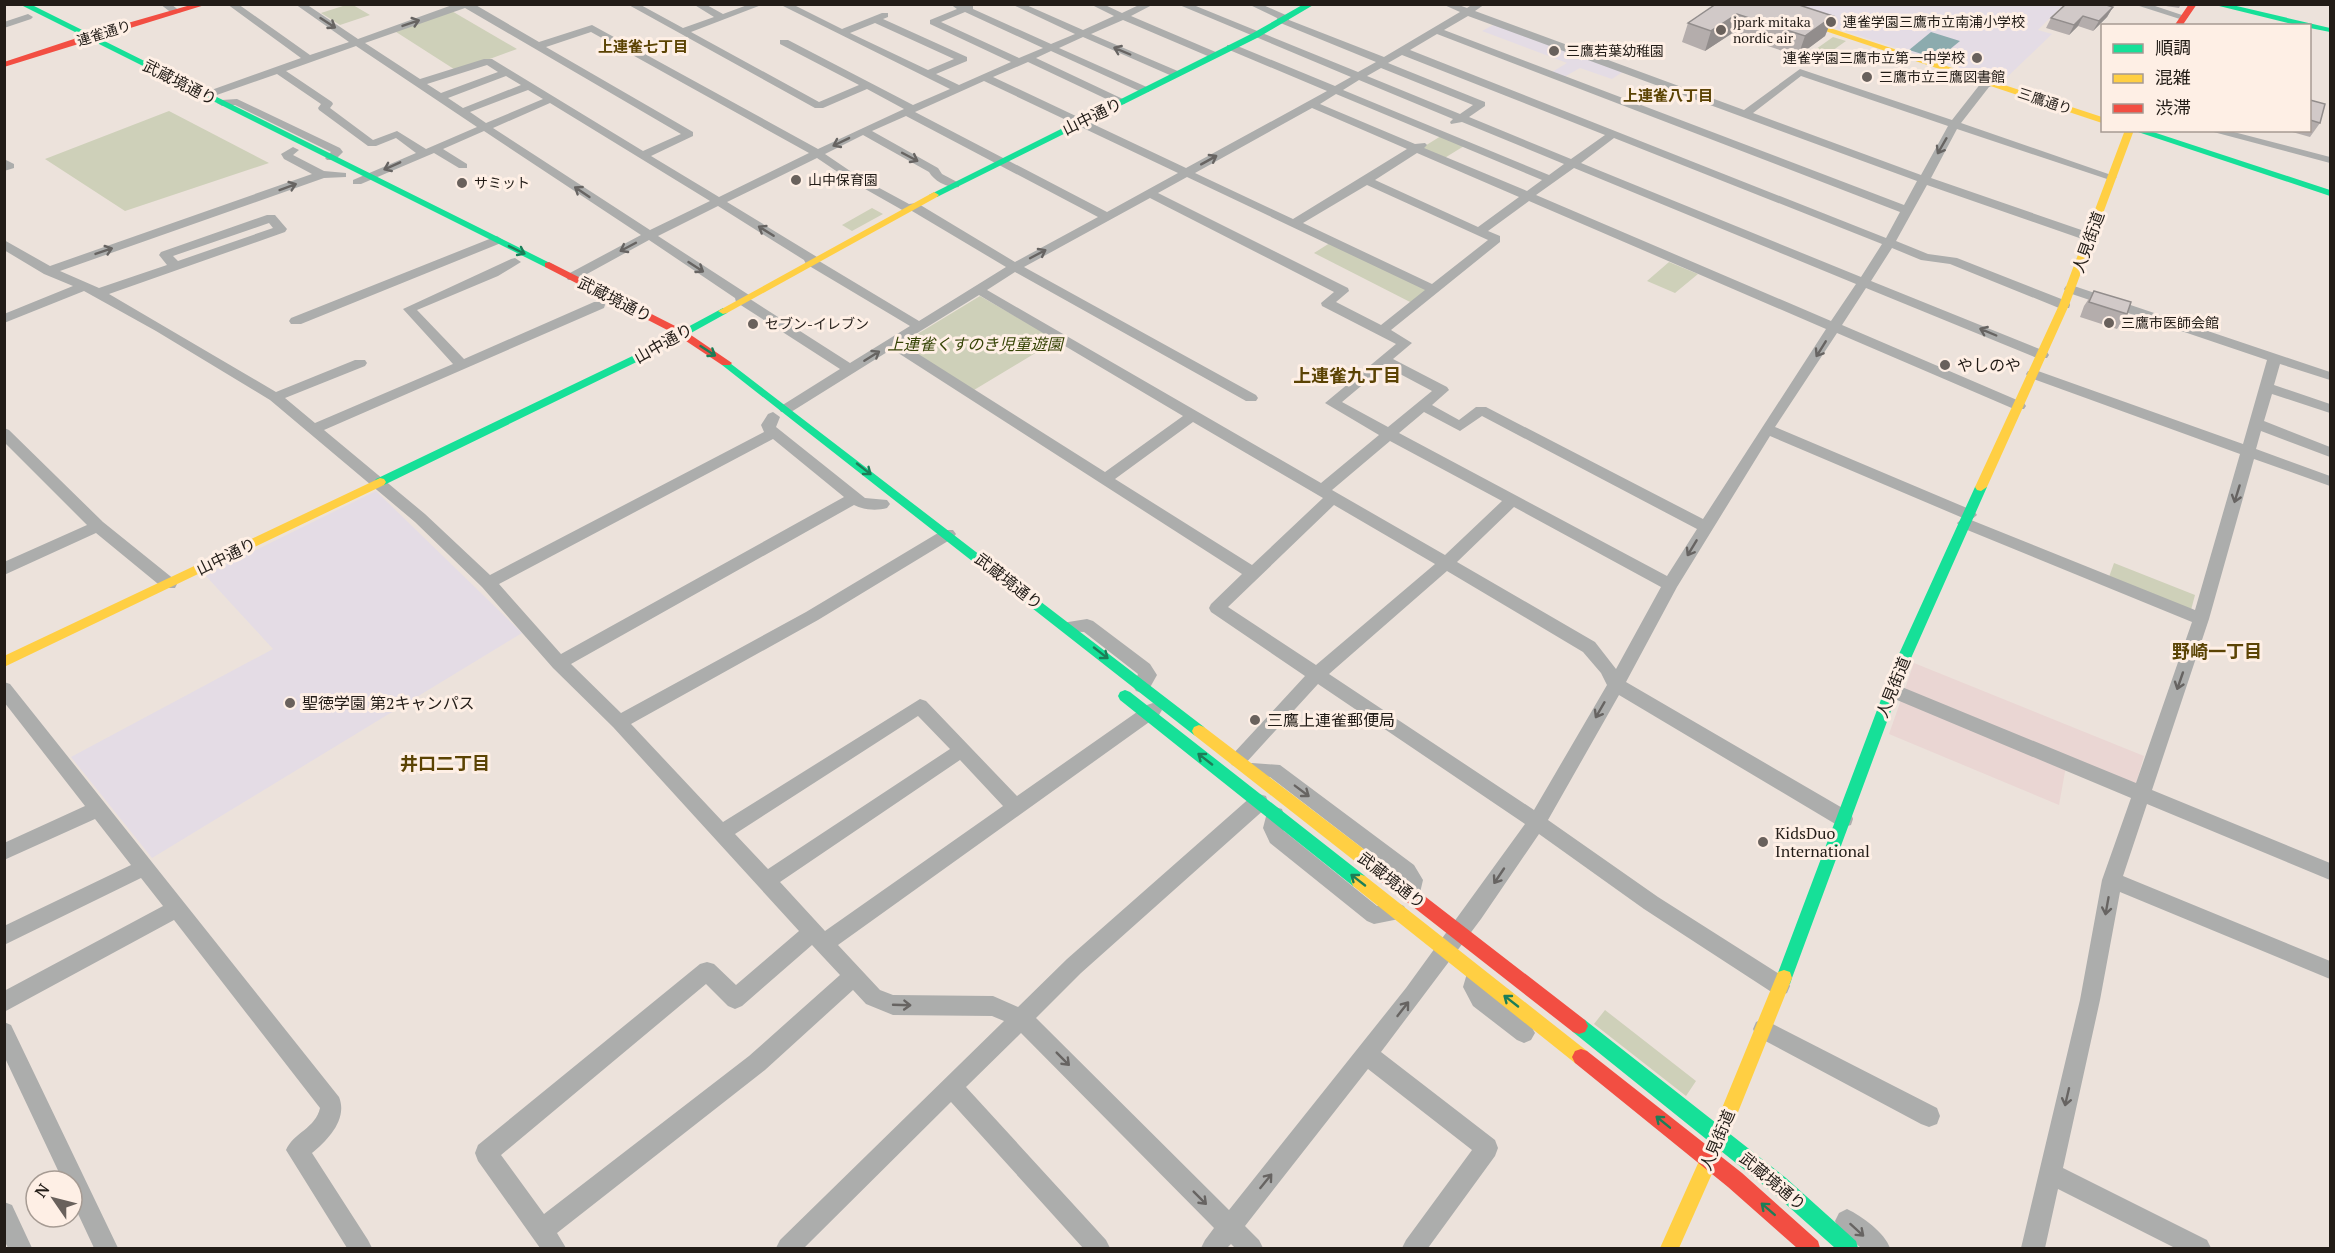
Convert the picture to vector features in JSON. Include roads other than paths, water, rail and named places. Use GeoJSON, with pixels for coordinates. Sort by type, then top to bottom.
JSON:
{"type":"FeatureCollection","features":[{"type":"Feature","properties":{"kind":"main road","name":"連雀通り"},"geometry":{"type":"LineString","coordinates":[[4,65],[89,36],[204,4]]}},
{"type":"Feature","properties":{"kind":"main road","name":"山中通り"},"geometry":{"type":"LineString","coordinates":[[4,662],[669,342],[742,298],[910,207],[1256,35],[1311,4]]}},
{"type":"Feature","properties":{"kind":"main road","name":"三鷹通り"},"geometry":{"type":"LineString","coordinates":[[1748,4],[2101,119]]}},
{"type":"Feature","properties":{"kind":"main road"},"geometry":{"type":"LineString","coordinates":[[2180,21],[2193,4]]}},
{"type":"Feature","properties":{"kind":"main road"},"geometry":{"type":"LineString","coordinates":[[2215,4],[2304,24]]}},
{"type":"Feature","properties":{"kind":"main road","name":"武蔵境通り"},"geometry":{"type":"LineString","coordinates":[[23,8],[89,36],[332,158],[363,179],[490,243],[572,278],[681,333],[733,368],[1068,627]]}},
{"type":"Feature","properties":{"kind":"main road","name":"武蔵境通り"},"geometry":{"type":"LineString","coordinates":[[23,8],[76,41],[342,175],[363,179]]}},
{"type":"Feature","properties":{"kind":"main road"},"geometry":{"type":"LineString","coordinates":[[2311,26],[2331,30]]}},
{"type":"Feature","properties":{"kind":"main road","name":"人見街道"},"geometry":{"type":"LineString","coordinates":[[1669,1248],[1720,1136],[1763,1029],[1845,819],[1891,690],[1940,575],[2064,305],[2129,132]]}},
{"type":"Feature","properties":{"kind":"main road"},"geometry":{"type":"LineString","coordinates":[[2142,132],[2331,193]]}},
{"type":"Feature","properties":{"kind":"main road","name":"武蔵境通り"},"geometry":{"type":"LineString","coordinates":[[490,243],[515,262],[669,342],[711,370]]}},
{"type":"Feature","properties":{"kind":"main road"},"geometry":{"type":"LineString","coordinates":[[725,380],[886,507]]}},
{"type":"Feature","properties":{"kind":"main road"},"geometry":{"type":"LineString","coordinates":[[987,564],[981,563],[977,567],[992,580],[996,589]]}},
{"type":"Feature","properties":{"kind":"main road"},"geometry":{"type":"LineString","coordinates":[[1113,686],[1275,815]]}},
{"type":"Feature","properties":{"kind":"main road"},"geometry":{"type":"LineString","coordinates":[[1142,686],[1244,765]]}},
{"type":"Feature","properties":{"kind":"main road","name":"武蔵境通り"},"geometry":{"type":"LineString","coordinates":[[1412,894],[1720,1136],[1849,1248]]}},
{"type":"Feature","properties":{"kind":"main road","name":"武蔵境通り"},"geometry":{"type":"LineString","coordinates":[[1398,912],[1475,973]]}},
{"type":"Feature","properties":{"kind":"main road","name":"武蔵境通り"},"geometry":{"type":"LineString","coordinates":[[1566,1044],[1708,1160],[1800,1243]]}},
{"type":"Feature","properties":{"kind":"street"},"geometry":{"type":"LineString","coordinates":[[164,4],[176,12]]}},
{"type":"Feature","properties":{"kind":"street"},"geometry":{"type":"LineString","coordinates":[[231,4],[309,58]]}},
{"type":"Feature","properties":{"kind":"street"},"geometry":{"type":"LineString","coordinates":[[300,4],[851,370]]}},
{"type":"Feature","properties":{"kind":"street"},"geometry":{"type":"LineString","coordinates":[[207,96],[466,4],[689,134],[643,155]]}},
{"type":"Feature","properties":{"kind":"street"},"geometry":{"type":"LineString","coordinates":[[631,4],[819,106],[867,85]]}},
{"type":"Feature","properties":{"kind":"street"},"geometry":{"type":"LineString","coordinates":[[698,4],[723,18]]}},
{"type":"Feature","properties":{"kind":"street"},"geometry":{"type":"LineString","coordinates":[[683,32],[760,4]]}},
{"type":"Feature","properties":{"kind":"street"},"geometry":{"type":"LineString","coordinates":[[783,4],[957,88]]}},
{"type":"Feature","properties":{"kind":"street"},"geometry":{"type":"LineString","coordinates":[[977,4],[959,7],[933,22],[1121,102]]}},
{"type":"Feature","properties":{"kind":"street"},"geometry":{"type":"LineString","coordinates":[[1015,4],[1176,74]]}},
{"type":"Feature","properties":{"kind":"street"},"geometry":{"type":"LineString","coordinates":[[1094,4],[1214,55]]}},
{"type":"Feature","properties":{"kind":"street"},"geometry":{"type":"LineString","coordinates":[[572,278],[648,236],[863,131],[1150,4]]}},
{"type":"Feature","properties":{"kind":"street"},"geometry":{"type":"LineString","coordinates":[[1181,4],[2042,355]]}},
{"type":"Feature","properties":{"kind":"street"},"geometry":{"type":"LineString","coordinates":[[1252,4],[1481,104],[1416,149],[1295,223]]}},
{"type":"Feature","properties":{"kind":"street"},"geometry":{"type":"LineString","coordinates":[[1446,4],[1922,179],[2089,237]]}},
{"type":"Feature","properties":{"kind":"street"},"geometry":{"type":"LineString","coordinates":[[786,409],[1015,267],[1337,90],[1481,4]]}},
{"type":"Feature","properties":{"kind":"street"},"geometry":{"type":"LineString","coordinates":[[2138,4],[2180,21]]}},
{"type":"Feature","properties":{"kind":"street"},"geometry":{"type":"LineString","coordinates":[[959,7],[1145,90]]}},
{"type":"Feature","properties":{"kind":"street"},"geometry":{"type":"LineString","coordinates":[[4,26],[23,8]]}},
{"type":"Feature","properties":{"kind":"street"},"geometry":{"type":"LineString","coordinates":[[841,33],[885,15]]}},
{"type":"Feature","properties":{"kind":"street"},"geometry":{"type":"LineString","coordinates":[[875,19],[963,59],[927,74]]}},
{"type":"Feature","properties":{"kind":"street"},"geometry":{"type":"LineString","coordinates":[[538,46],[592,28],[1251,398]]}},
{"type":"Feature","properties":{"kind":"street"},"geometry":{"type":"LineString","coordinates":[[1437,31],[1906,210]]}},
{"type":"Feature","properties":{"kind":"street"},"geometry":{"type":"LineString","coordinates":[[784,42],[867,85],[1000,162],[1106,216]]}},
{"type":"Feature","properties":{"kind":"street"},"geometry":{"type":"LineString","coordinates":[[1231,47],[1551,180]]}},
{"type":"Feature","properties":{"kind":"street"},"geometry":{"type":"LineString","coordinates":[[1402,51],[1925,257],[1953,261],[2064,305]]}},
{"type":"Feature","properties":{"kind":"street"},"geometry":{"type":"LineString","coordinates":[[420,83],[488,61],[920,327]]}},
{"type":"Feature","properties":{"kind":"street"},"geometry":{"type":"LineString","coordinates":[[278,70],[328,104],[322,108],[372,144],[397,134],[463,165]]}},
{"type":"Feature","properties":{"kind":"street"},"geometry":{"type":"LineString","coordinates":[[440,97],[507,72]]}},
{"type":"Feature","properties":{"kind":"street"},"geometry":{"type":"LineString","coordinates":[[1745,114],[1800,72],[2111,177]]}},
{"type":"Feature","properties":{"kind":"street"},"geometry":{"type":"LineString","coordinates":[[984,77],[1434,290]]}},
{"type":"Feature","properties":{"kind":"street"},"geometry":{"type":"LineString","coordinates":[[1213,1248],[1447,951],[1537,822],[1611,676],[1629,662],[1670,585],[1705,527],[1890,242],[1922,179],[1954,125],[1985,85],[1990,83]]}},
{"type":"Feature","properties":{"kind":"street"},"geometry":{"type":"LineString","coordinates":[[461,112],[530,86]]}},
{"type":"Feature","properties":{"kind":"street"},"geometry":{"type":"LineString","coordinates":[[363,179],[551,99]]}},
{"type":"Feature","properties":{"kind":"street"},"geometry":{"type":"LineString","coordinates":[[1312,104],[2019,406]]}},
{"type":"Feature","properties":{"kind":"street"},"geometry":{"type":"LineString","coordinates":[[863,131],[934,170],[937,176],[954,185]]}},
{"type":"Feature","properties":{"kind":"street"},"geometry":{"type":"LineString","coordinates":[[2219,132],[2331,160]]}},
{"type":"Feature","properties":{"kind":"street"},"geometry":{"type":"LineString","coordinates":[[1480,231],[1613,134]]}},
{"type":"Feature","properties":{"kind":"street"},"geometry":{"type":"LineString","coordinates":[[293,150],[287,154],[288,157],[322,175],[330,177],[342,175]]}},
{"type":"Feature","properties":{"kind":"street"},"geometry":{"type":"LineString","coordinates":[[4,162],[10,166],[4,168]]}},
{"type":"Feature","properties":{"kind":"street"},"geometry":{"type":"LineString","coordinates":[[48,271],[322,175]]}},
{"type":"Feature","properties":{"kind":"street"},"geometry":{"type":"LineString","coordinates":[[1366,180],[1497,239],[1382,331]]}},
{"type":"Feature","properties":{"kind":"street"},"geometry":{"type":"LineString","coordinates":[[1149,193],[1343,291],[1327,303],[1405,343],[1332,403],[1670,585]]}},
{"type":"Feature","properties":{"kind":"street"},"geometry":{"type":"LineString","coordinates":[[98,294],[281,229],[271,218],[165,255],[176,266]]}},
{"type":"Feature","properties":{"kind":"street"},"geometry":{"type":"LineString","coordinates":[[296,321],[490,243]]}},
{"type":"Feature","properties":{"kind":"street"},"geometry":{"type":"LineString","coordinates":[[4,244],[31,262],[83,286],[161,328],[275,397],[315,429],[420,518],[488,583],[559,663],[619,723],[873,998],[893,1005],[993,1005],[1021,1018],[1251,1248]]}},
{"type":"Feature","properties":{"kind":"street"},"geometry":{"type":"LineString","coordinates":[[462,365],[409,309],[515,262]]}},
{"type":"Feature","properties":{"kind":"street"},"geometry":{"type":"LineString","coordinates":[[4,319],[83,286]]}},
{"type":"Feature","properties":{"kind":"street"},"geometry":{"type":"LineString","coordinates":[[2070,289],[2331,376]]}},
{"type":"Feature","properties":{"kind":"street"},"geometry":{"type":"LineString","coordinates":[[979,290],[1589,646],[1611,676],[1845,819]]}},
{"type":"Feature","properties":{"kind":"street"},"geometry":{"type":"LineString","coordinates":[[315,429],[599,305]]}},
{"type":"Feature","properties":{"kind":"street"},"geometry":{"type":"LineString","coordinates":[[892,344],[1254,574]]}},
{"type":"Feature","properties":{"kind":"street"},"geometry":{"type":"LineString","coordinates":[[2033,1248],[2042,1217],[2049,1173],[2090,1000],[2112,880],[2201,619],[2258,424],[2275,357]]}},
{"type":"Feature","properties":{"kind":"street"},"geometry":{"type":"LineString","coordinates":[[1384,360],[1442,390],[1390,434],[1328,493],[1254,574],[1217,608],[1537,822],[1651,903],[1780,986]]}},
{"type":"Feature","properties":{"kind":"street"},"geometry":{"type":"LineString","coordinates":[[275,397],[340,378],[360,363]]}},
{"type":"Feature","properties":{"kind":"street"},"geometry":{"type":"LineString","coordinates":[[2033,374],[2331,481]]}},
{"type":"Feature","properties":{"kind":"street"},"geometry":{"type":"LineString","coordinates":[[2266,387],[2331,409]]}},
{"type":"Feature","properties":{"kind":"street"},"geometry":{"type":"LineString","coordinates":[[1423,406],[1461,426],[1481,410],[1705,527]]}},
{"type":"Feature","properties":{"kind":"street"},"geometry":{"type":"LineString","coordinates":[[1105,479],[1193,415]]}},
{"type":"Feature","properties":{"kind":"street"},"geometry":{"type":"LineString","coordinates":[[773,417],[768,425],[773,433],[854,498],[861,503],[886,507]]}},
{"type":"Feature","properties":{"kind":"street"},"geometry":{"type":"LineString","coordinates":[[2258,424],[2331,453]]}},
{"type":"Feature","properties":{"kind":"street"},"geometry":{"type":"LineString","coordinates":[[1767,429],[1967,519],[2201,619]]}},
{"type":"Feature","properties":{"kind":"street"},"geometry":{"type":"LineString","coordinates":[[4,433],[98,526],[169,584]]}},
{"type":"Feature","properties":{"kind":"street"},"geometry":{"type":"LineString","coordinates":[[488,583],[773,433]]}},
{"type":"Feature","properties":{"kind":"street"},"geometry":{"type":"LineString","coordinates":[[559,663],[854,498]]}},
{"type":"Feature","properties":{"kind":"street"},"geometry":{"type":"LineString","coordinates":[[1412,894],[1413,880],[1407,871],[1274,770],[1244,765],[1316,675],[1446,563],[1512,500]]}},
{"type":"Feature","properties":{"kind":"street"},"geometry":{"type":"LineString","coordinates":[[4,569],[98,526]]}},
{"type":"Feature","properties":{"kind":"street"},"geometry":{"type":"LineString","coordinates":[[619,723],[812,616],[948,534]]}},
{"type":"Feature","properties":{"kind":"street"},"geometry":{"type":"LineString","coordinates":[[1068,627],[1087,625],[1144,669],[1148,675],[1142,686]]}},
{"type":"Feature","properties":{"kind":"street"},"geometry":{"type":"LineString","coordinates":[[4,689],[331,1105],[329,1120],[316,1135],[297,1150],[360,1248]]}},
{"type":"Feature","properties":{"kind":"street"},"geometry":{"type":"LineString","coordinates":[[1891,690],[2141,791],[2331,872]]}},
{"type":"Feature","properties":{"kind":"street"},"geometry":{"type":"LineString","coordinates":[[854,976],[757,1063],[547,1240],[486,1153],[707,971],[735,999],[817,938],[1017,808],[1164,702]]}},
{"type":"Feature","properties":{"kind":"street"},"geometry":{"type":"LineString","coordinates":[[721,832],[920,706],[1017,808]]}},
{"type":"Feature","properties":{"kind":"street"},"geometry":{"type":"LineString","coordinates":[[766,881],[962,750]]}},
{"type":"Feature","properties":{"kind":"street"},"geometry":{"type":"LineString","coordinates":[[788,1248],[1074,966],[1259,802]]}},
{"type":"Feature","properties":{"kind":"street"},"geometry":{"type":"LineString","coordinates":[[4,852],[97,809]]}},
{"type":"Feature","properties":{"kind":"street"},"geometry":{"type":"LineString","coordinates":[[1275,815],[1272,828],[1277,837],[1374,915],[1398,912]]}},
{"type":"Feature","properties":{"kind":"street"},"geometry":{"type":"LineString","coordinates":[[4,936],[145,867]]}},
{"type":"Feature","properties":{"kind":"street"},"geometry":{"type":"LineString","coordinates":[[2112,880],[2331,970]]}},
{"type":"Feature","properties":{"kind":"street"},"geometry":{"type":"LineString","coordinates":[[4,1002],[176,909]]}},
{"type":"Feature","properties":{"kind":"street"},"geometry":{"type":"LineString","coordinates":[[1475,973],[1473,987],[1480,999],[1536,1042],[1543,1045],[1566,1044]]}},
{"type":"Feature","properties":{"kind":"street"},"geometry":{"type":"LineString","coordinates":[[1763,1029],[1929,1116]]}},
{"type":"Feature","properties":{"kind":"street"},"geometry":{"type":"LineString","coordinates":[[4,1032],[106,1248]]}},
{"type":"Feature","properties":{"kind":"street"},"geometry":{"type":"LineString","coordinates":[[1366,1055],[1486,1148],[1421,1246]]}},
{"type":"Feature","properties":{"kind":"street"},"geometry":{"type":"LineString","coordinates":[[952,1087],[1098,1248]]}},
{"type":"Feature","properties":{"kind":"street"},"geometry":{"type":"LineString","coordinates":[[1759,1168],[1780,1166],[1789,1170],[1878,1248]]}},
{"type":"Feature","properties":{"kind":"street"},"geometry":{"type":"LineString","coordinates":[[2049,1173],[2199,1248]]}},
{"type":"Feature","properties":{"kind":"street"},"geometry":{"type":"LineString","coordinates":[[4,1213],[20,1248]]}},
{"type":"Feature","properties":{"kind":"water"},"geometry":{"type":"Polygon","coordinates":[[[1931,32],[1960,41],[1938,59],[1909,50],[1931,32]]]}},
{"type":"Feature","properties":{"kind":"place","name":"連雀学園三鷹市立南浦小学校"},"geometry":{"type":"Point","coordinates":[1831,22]}},
{"type":"Feature","properties":{"kind":"place","name":"jpark mitaka nordic air"},"geometry":{"type":"Point","coordinates":[1721,30]}},
{"type":"Feature","properties":{"kind":"place","name":"三鷹若葉幼稚園"},"geometry":{"type":"Point","coordinates":[1554,51]}},
{"type":"Feature","properties":{"kind":"place","name":"連雀学園三鷹市立第一中学校"},"geometry":{"type":"Point","coordinates":[1977,58]}},
{"type":"Feature","properties":{"kind":"place","name":"三鷹市立三鷹図書館"},"geometry":{"type":"Point","coordinates":[1867,77]}},
{"type":"Feature","properties":{"kind":"place","name":"山中保育園"},"geometry":{"type":"Point","coordinates":[796,180]}},
{"type":"Feature","properties":{"kind":"place","name":"サミット"},"geometry":{"type":"Point","coordinates":[462,183]}},
{"type":"Feature","properties":{"kind":"place","name":"三鷹市医師会館"},"geometry":{"type":"Point","coordinates":[2109,323]}},
{"type":"Feature","properties":{"kind":"place","name":"セブン-イレブン"},"geometry":{"type":"Point","coordinates":[753,324]}},
{"type":"Feature","properties":{"kind":"place","name":"やしのや"},"geometry":{"type":"Point","coordinates":[1945,365]}},
{"type":"Feature","properties":{"kind":"place","name":"聖徳学園 第2キャンパス"},"geometry":{"type":"Point","coordinates":[290,703]}},
{"type":"Feature","properties":{"kind":"place","name":"三鷹上連雀郵便局"},"geometry":{"type":"Point","coordinates":[1255,720]}},
{"type":"Feature","properties":{"kind":"place","name":"KidsDuo International"},"geometry":{"type":"Point","coordinates":[1763,842]}},
{"type":"Feature","properties":{"kind":"district","name":"上連雀七丁目"},"geometry":{"type":"Point","coordinates":[643,47]}},
{"type":"Feature","properties":{"kind":"district","name":"上連雀八丁目"},"geometry":{"type":"Point","coordinates":[1668,96]}},
{"type":"Feature","properties":{"kind":"district","name":"上連雀九丁目"},"geometry":{"type":"Point","coordinates":[1347,376]}},
{"type":"Feature","properties":{"kind":"district","name":"野崎一丁目"},"geometry":{"type":"Point","coordinates":[2217,652]}},
{"type":"Feature","properties":{"kind":"district","name":"井口二丁目"},"geometry":{"type":"Point","coordinates":[445,764]}},
{"type":"Feature","properties":{"kind":"park label","name":"上連雀くすのき児童遊園"},"geometry":{"type":"Point","coordinates":[975,344]}}]}
